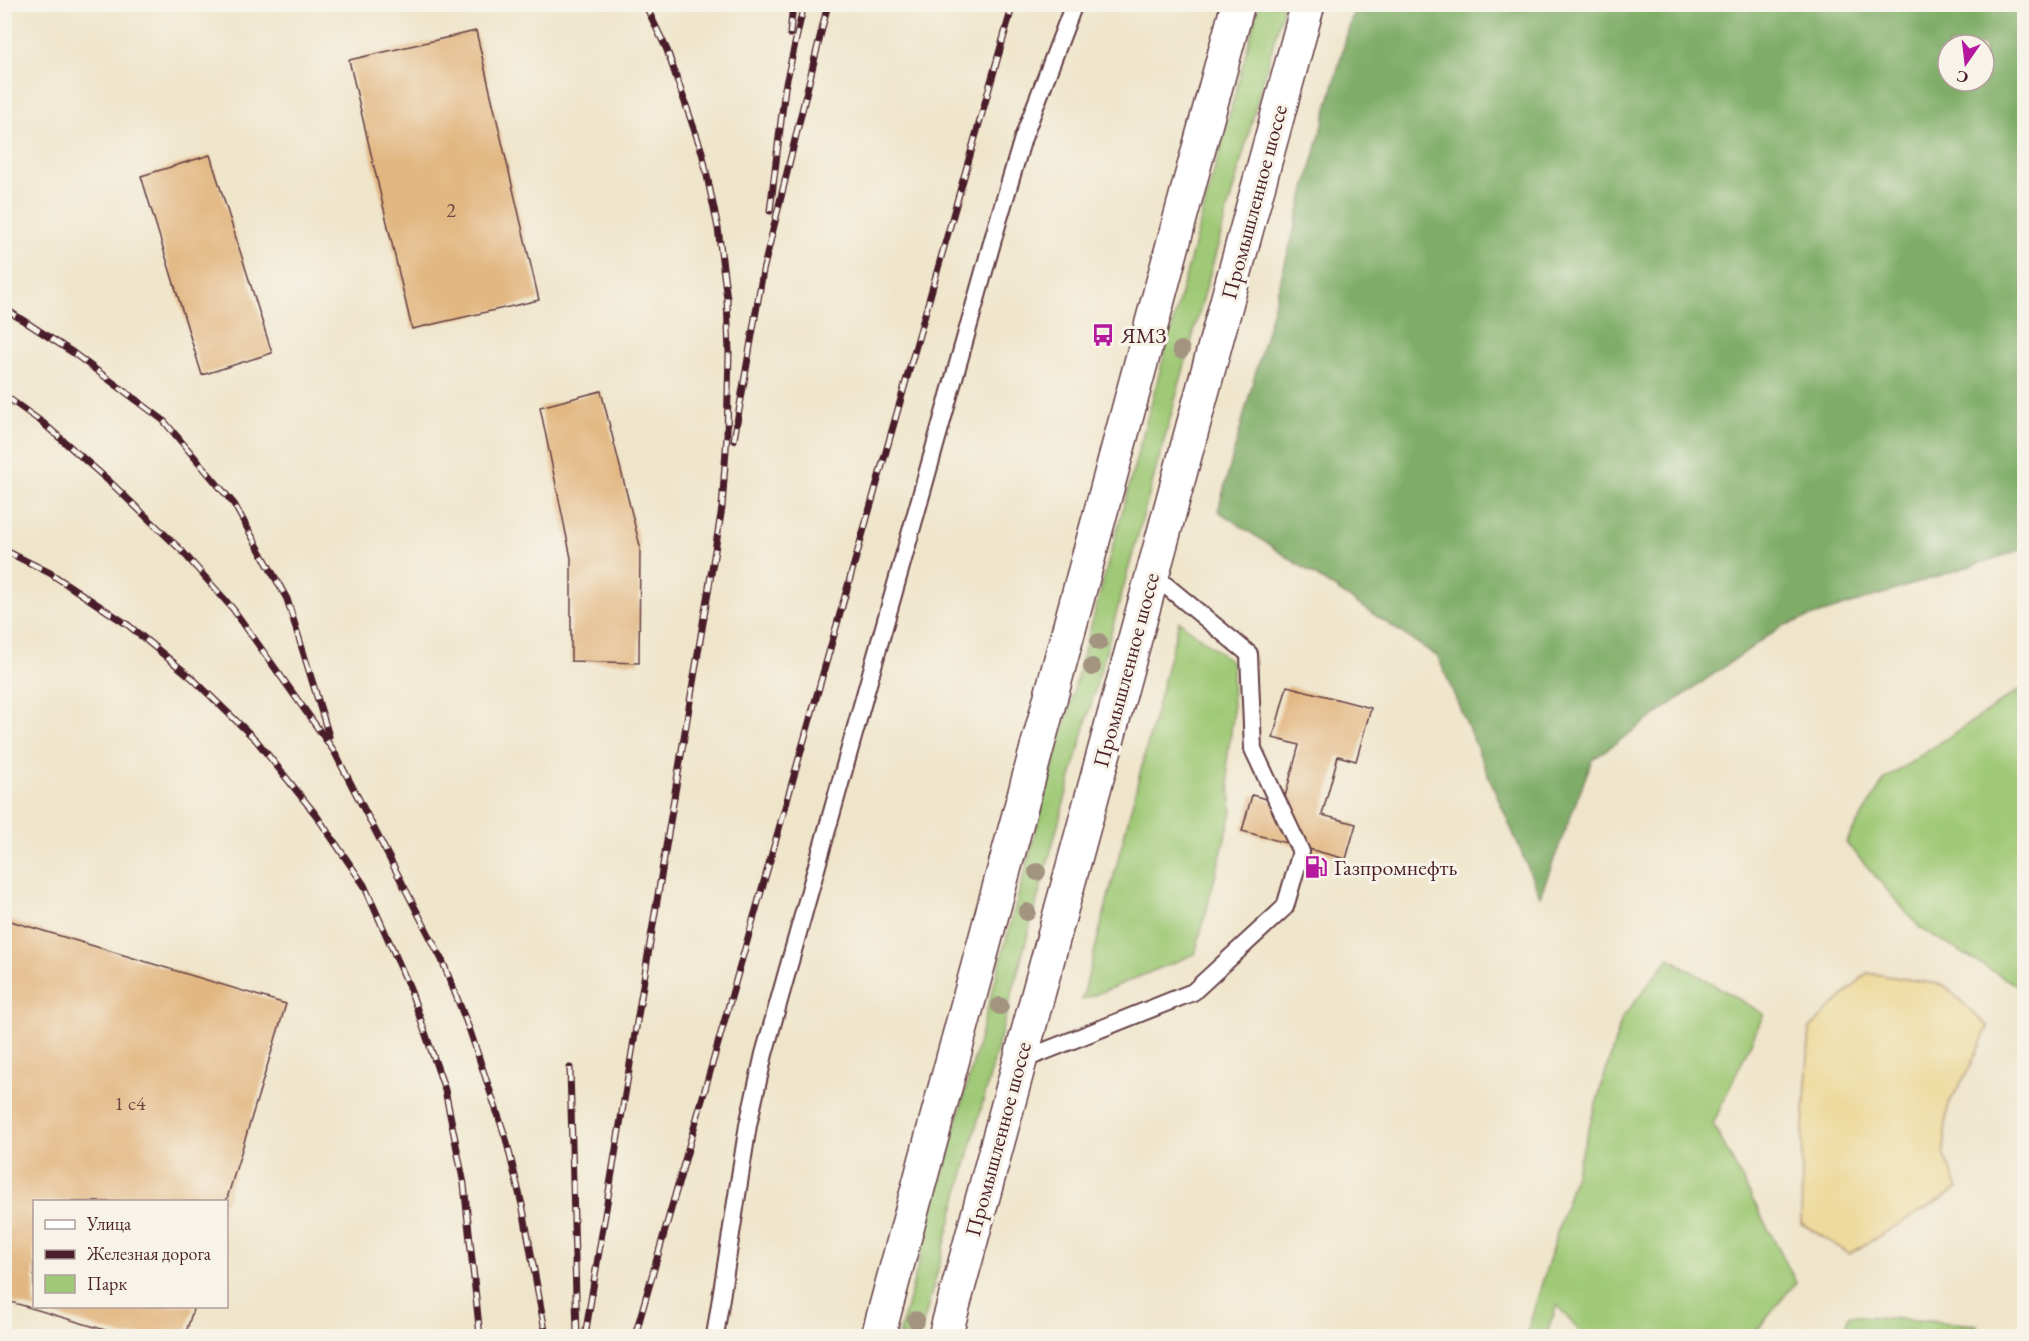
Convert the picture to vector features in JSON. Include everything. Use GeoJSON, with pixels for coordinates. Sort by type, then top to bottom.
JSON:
{"type":"FeatureCollection","features":[{"type":"Feature","properties":{"kind":"main road"},"geometry":{"type":"LineString","coordinates":[[878,1336],[1239,4]]}},
{"type":"Feature","properties":{"kind":"main road","name":"Промышленное шоссе"},"geometry":{"type":"LineString","coordinates":[[945,1336],[1308,4]]}},
{"type":"Feature","properties":{"kind":"lane"},"geometry":{"type":"LineString","coordinates":[[715,1336],[747,1125],[764,1054],[997,225],[1023,138],[1074,4]]}},
{"type":"Feature","properties":{"kind":"lane"},"geometry":{"type":"LineString","coordinates":[[1020,1061],[1193,992],[1285,908],[1301,852],[1253,749],[1249,654],[1152,574]]}},
{"type":"Feature","properties":{"kind":"green space"},"geometry":{"type":"Polygon","coordinates":[[[1259,5],[1284,5],[1032,919],[920,1336],[899,1336],[1259,5]]]}},
{"type":"Feature","properties":{"kind":"green space"},"geometry":{"type":"Polygon","coordinates":[[[1355,5],[2024,5],[2024,549],[1782,626],[1592,760],[1540,896],[1438,657],[1218,511],[1355,5]]]}},
{"type":"Feature","properties":{"kind":"green space"},"geometry":{"type":"Polygon","coordinates":[[[1179,621],[1232,662],[1233,716],[1227,762],[1232,812],[1195,954],[1082,1000],[1179,621]]]}},
{"type":"Feature","properties":{"kind":"green space"},"geometry":{"type":"Polygon","coordinates":[[[2024,687],[2024,990],[1920,928],[1846,842],[1884,780],[2024,687]]]}},
{"type":"Feature","properties":{"kind":"green space"},"geometry":{"type":"Polygon","coordinates":[[[1669,958],[1764,1014],[1713,1124],[1796,1282],[1754,1334],[1583,1336],[1557,1305],[1546,1336],[1526,1336],[1622,1018],[1669,958]]]}},
{"type":"Feature","properties":{"kind":"green space"},"geometry":{"type":"Polygon","coordinates":[[[1849,1315],[1978,1325],[1978,1336],[1842,1336],[1849,1315]]]}},
{"type":"Feature","properties":{"kind":"sand"},"geometry":{"type":"Polygon","coordinates":[[[1867,973],[1944,985],[1988,1027],[1969,1069],[1947,1107],[1944,1153],[1958,1189],[1849,1254],[1801,1223],[1803,1127],[1810,1028],[1867,973]]]}},
{"type":"Feature","properties":{"kind":"building"},"geometry":{"type":"Polygon","coordinates":[[[476,31],[539,300],[412,329],[349,60],[476,31]]]}},
{"type":"Feature","properties":{"kind":"building"},"geometry":{"type":"Polygon","coordinates":[[[210,155],[272,353],[202,375],[141,176],[210,155]]]}},
{"type":"Feature","properties":{"kind":"building"},"geometry":{"type":"Polygon","coordinates":[[[601,391],[640,546],[639,663],[571,661],[571,558],[540,407],[601,391]]]}},
{"type":"Feature","properties":{"kind":"building"},"geometry":{"type":"Polygon","coordinates":[[[1287,686],[1371,708],[1356,761],[1338,756],[1322,815],[1356,824],[1346,859],[1242,831],[1252,795],[1283,804],[1299,745],[1273,738],[1287,686]]]}},
{"type":"Feature","properties":{"kind":"building"},"geometry":{"type":"Polygon","coordinates":[[[4,919],[286,1004],[227,1200],[33,1200],[33,1308],[193,1308],[185,1336],[125,1336],[4,1300],[4,919]]]}},
{"type":"Feature","properties":{"kind":"railway"},"geometry":{"type":"LineString","coordinates":[[585,1336],[722,508],[727,435],[729,352],[727,299],[718,228],[702,152],[667,50],[645,4]]}},
{"type":"Feature","properties":{"kind":"railway"},"geometry":{"type":"LineString","coordinates":[[790,34],[793,4]]}},
{"type":"Feature","properties":{"kind":"railway"},"geometry":{"type":"LineString","coordinates":[[770,211],[785,88],[804,4]]}},
{"type":"Feature","properties":{"kind":"railway"},"geometry":{"type":"LineString","coordinates":[[734,440],[763,271],[828,4]]}},
{"type":"Feature","properties":{"kind":"railway"},"geometry":{"type":"LineString","coordinates":[[635,1336],[1013,4]]}},
{"type":"Feature","properties":{"kind":"railway"},"geometry":{"type":"LineString","coordinates":[[4,308],[72,352],[163,420],[234,504],[287,599],[329,736]]}},
{"type":"Feature","properties":{"kind":"railway"},"geometry":{"type":"LineString","coordinates":[[4,395],[43,423],[110,482],[181,550],[233,609],[334,751],[442,960],[470,1031],[506,1139],[523,1209],[546,1336]]}},
{"type":"Feature","properties":{"kind":"railway"},"geometry":{"type":"LineString","coordinates":[[4,550],[50,573],[128,625],[192,678],[256,740],[316,815],[364,885],[409,986],[445,1090],[464,1184],[480,1336]]}},
{"type":"Feature","properties":{"kind":"railway"},"geometry":{"type":"LineString","coordinates":[[570,1068],[577,1336]]}},
{"type":"Feature","properties":{"kind":"place","name":"ЯМЗ"},"geometry":{"type":"Point","coordinates":[1103,335]}},
{"type":"Feature","properties":{"kind":"place","name":"Газпромнефть"},"geometry":{"type":"Point","coordinates":[1316,867]}}]}
